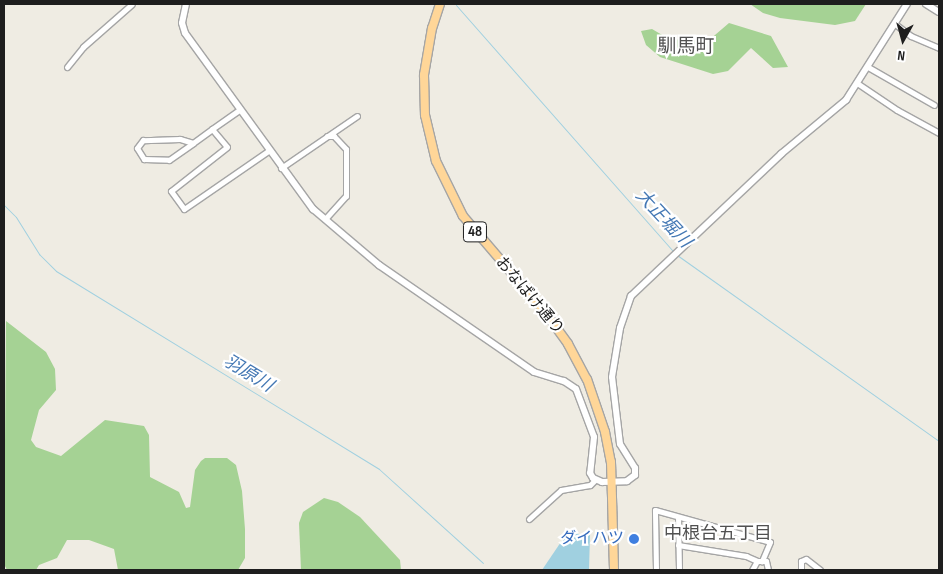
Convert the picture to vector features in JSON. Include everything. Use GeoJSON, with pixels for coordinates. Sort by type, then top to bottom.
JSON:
{"type":"FeatureCollection","features":[{"type":"Feature","properties":{"kind":"main road","name":"おなばけ通り"},"geometry":{"type":"LineString","coordinates":[[440,4],[432,28],[424,75],[425,115],[436,161],[463,216],[545,312],[582,368],[605,432],[612,482],[614,570]]}},
{"type":"Feature","properties":{"kind":"street"},"geometry":{"type":"LineString","coordinates":[[67,67],[83,47],[132,4]]}},
{"type":"Feature","properties":{"kind":"street"},"geometry":{"type":"LineString","coordinates":[[186,4],[183,30],[238,111],[313,209],[379,266],[534,372],[564,381],[576,388],[592,431],[589,469],[595,480]]}},
{"type":"Feature","properties":{"kind":"street"},"geometry":{"type":"LineString","coordinates":[[595,480],[612,482],[634,478],[635,471],[620,444],[615,417],[613,370],[620,328],[635,289],[781,154],[846,100],[907,4]]}},
{"type":"Feature","properties":{"kind":"street"},"geometry":{"type":"LineString","coordinates":[[926,4],[939,12]]}},
{"type":"Feature","properties":{"kind":"street"},"geometry":{"type":"LineString","coordinates":[[895,24],[911,36],[939,48]]}},
{"type":"Feature","properties":{"kind":"street"},"geometry":{"type":"LineString","coordinates":[[868,67],[934,105]]}},
{"type":"Feature","properties":{"kind":"street"},"geometry":{"type":"LineString","coordinates":[[857,83],[897,110],[939,133]]}},
{"type":"Feature","properties":{"kind":"street"},"geometry":{"type":"LineString","coordinates":[[193,143],[180,138],[143,140],[136,148],[144,159],[169,160],[193,143],[212,129],[238,111]]}},
{"type":"Feature","properties":{"kind":"street"},"geometry":{"type":"LineString","coordinates":[[281,168],[357,116]]}},
{"type":"Feature","properties":{"kind":"street"},"geometry":{"type":"LineString","coordinates":[[212,129],[227,147],[171,191],[184,210],[268,151]]}},
{"type":"Feature","properties":{"kind":"street"},"geometry":{"type":"LineString","coordinates":[[325,219],[346,196],[346,149],[334,136],[327,136]]}},
{"type":"Feature","properties":{"kind":"street"},"geometry":{"type":"LineString","coordinates":[[529,519],[561,490],[590,485],[595,480]]}},
{"type":"Feature","properties":{"kind":"street"},"geometry":{"type":"LineString","coordinates":[[656,570],[655,510],[707,526],[742,532],[770,542],[760,561],[752,570]]}},
{"type":"Feature","properties":{"kind":"street"},"geometry":{"type":"LineString","coordinates":[[678,517],[679,570]]}},
{"type":"Feature","properties":{"kind":"street"},"geometry":{"type":"LineString","coordinates":[[678,545],[746,556],[768,563],[768,570]]}},
{"type":"Feature","properties":{"kind":"street"},"geometry":{"type":"LineString","coordinates":[[802,570],[802,561],[806,559],[820,570]]}},
{"type":"Feature","properties":{"kind":"green space"},"geometry":{"type":"Polygon","coordinates":[[[750,4],[866,4],[855,21],[835,25],[780,18],[763,13],[750,4]]]}},
{"type":"Feature","properties":{"kind":"green space"},"geometry":{"type":"Polygon","coordinates":[[[729,23],[771,36],[788,67],[773,68],[751,48],[728,71],[713,74],[660,57],[646,45],[641,31],[652,29],[669,39],[708,41],[729,23]]]}},
{"type":"Feature","properties":{"kind":"green space"},"geometry":{"type":"Polygon","coordinates":[[[6,321],[46,352],[55,369],[56,390],[39,410],[31,440],[36,447],[61,456],[105,420],[144,426],[149,435],[150,477],[179,492],[186,508],[190,507],[195,470],[201,461],[205,458],[227,458],[236,465],[242,491],[245,529],[245,558],[238,570],[118,570],[114,549],[89,540],[67,540],[57,558],[39,565],[36,570],[7,570],[4,564],[6,321]]]}},
{"type":"Feature","properties":{"kind":"green space"},"geometry":{"type":"Polygon","coordinates":[[[324,498],[338,502],[360,517],[400,560],[401,570],[301,570],[299,523],[303,512],[324,498]]]}},
{"type":"Feature","properties":{"kind":"water"},"geometry":{"type":"Polygon","coordinates":[[[567,533],[590,535],[589,570],[542,570],[567,533]]]}},
{"type":"Feature","properties":{"kind":"waterway","name":"大正堀川"},"geometry":{"type":"LineString","coordinates":[[456,5],[674,252]]}},
{"type":"Feature","properties":{"kind":"waterway","name":"羽原川"},"geometry":{"type":"LineString","coordinates":[[4,205],[16,217],[39,254],[56,271],[379,469],[483,563]]}},
{"type":"Feature","properties":{"kind":"waterway","name":"大正堀川"},"geometry":{"type":"LineString","coordinates":[[677,255],[939,441]]}},
{"type":"Feature","properties":{"kind":"place","name":"ダイハツ"},"geometry":{"type":"Point","coordinates":[634,539]}},
{"type":"Feature","properties":{"kind":"district","name":"馴馬町"},"geometry":{"type":"Point","coordinates":[686,47]}},
{"type":"Feature","properties":{"kind":"district","name":"中根台五丁目"},"geometry":{"type":"Point","coordinates":[718,534]}}]}
